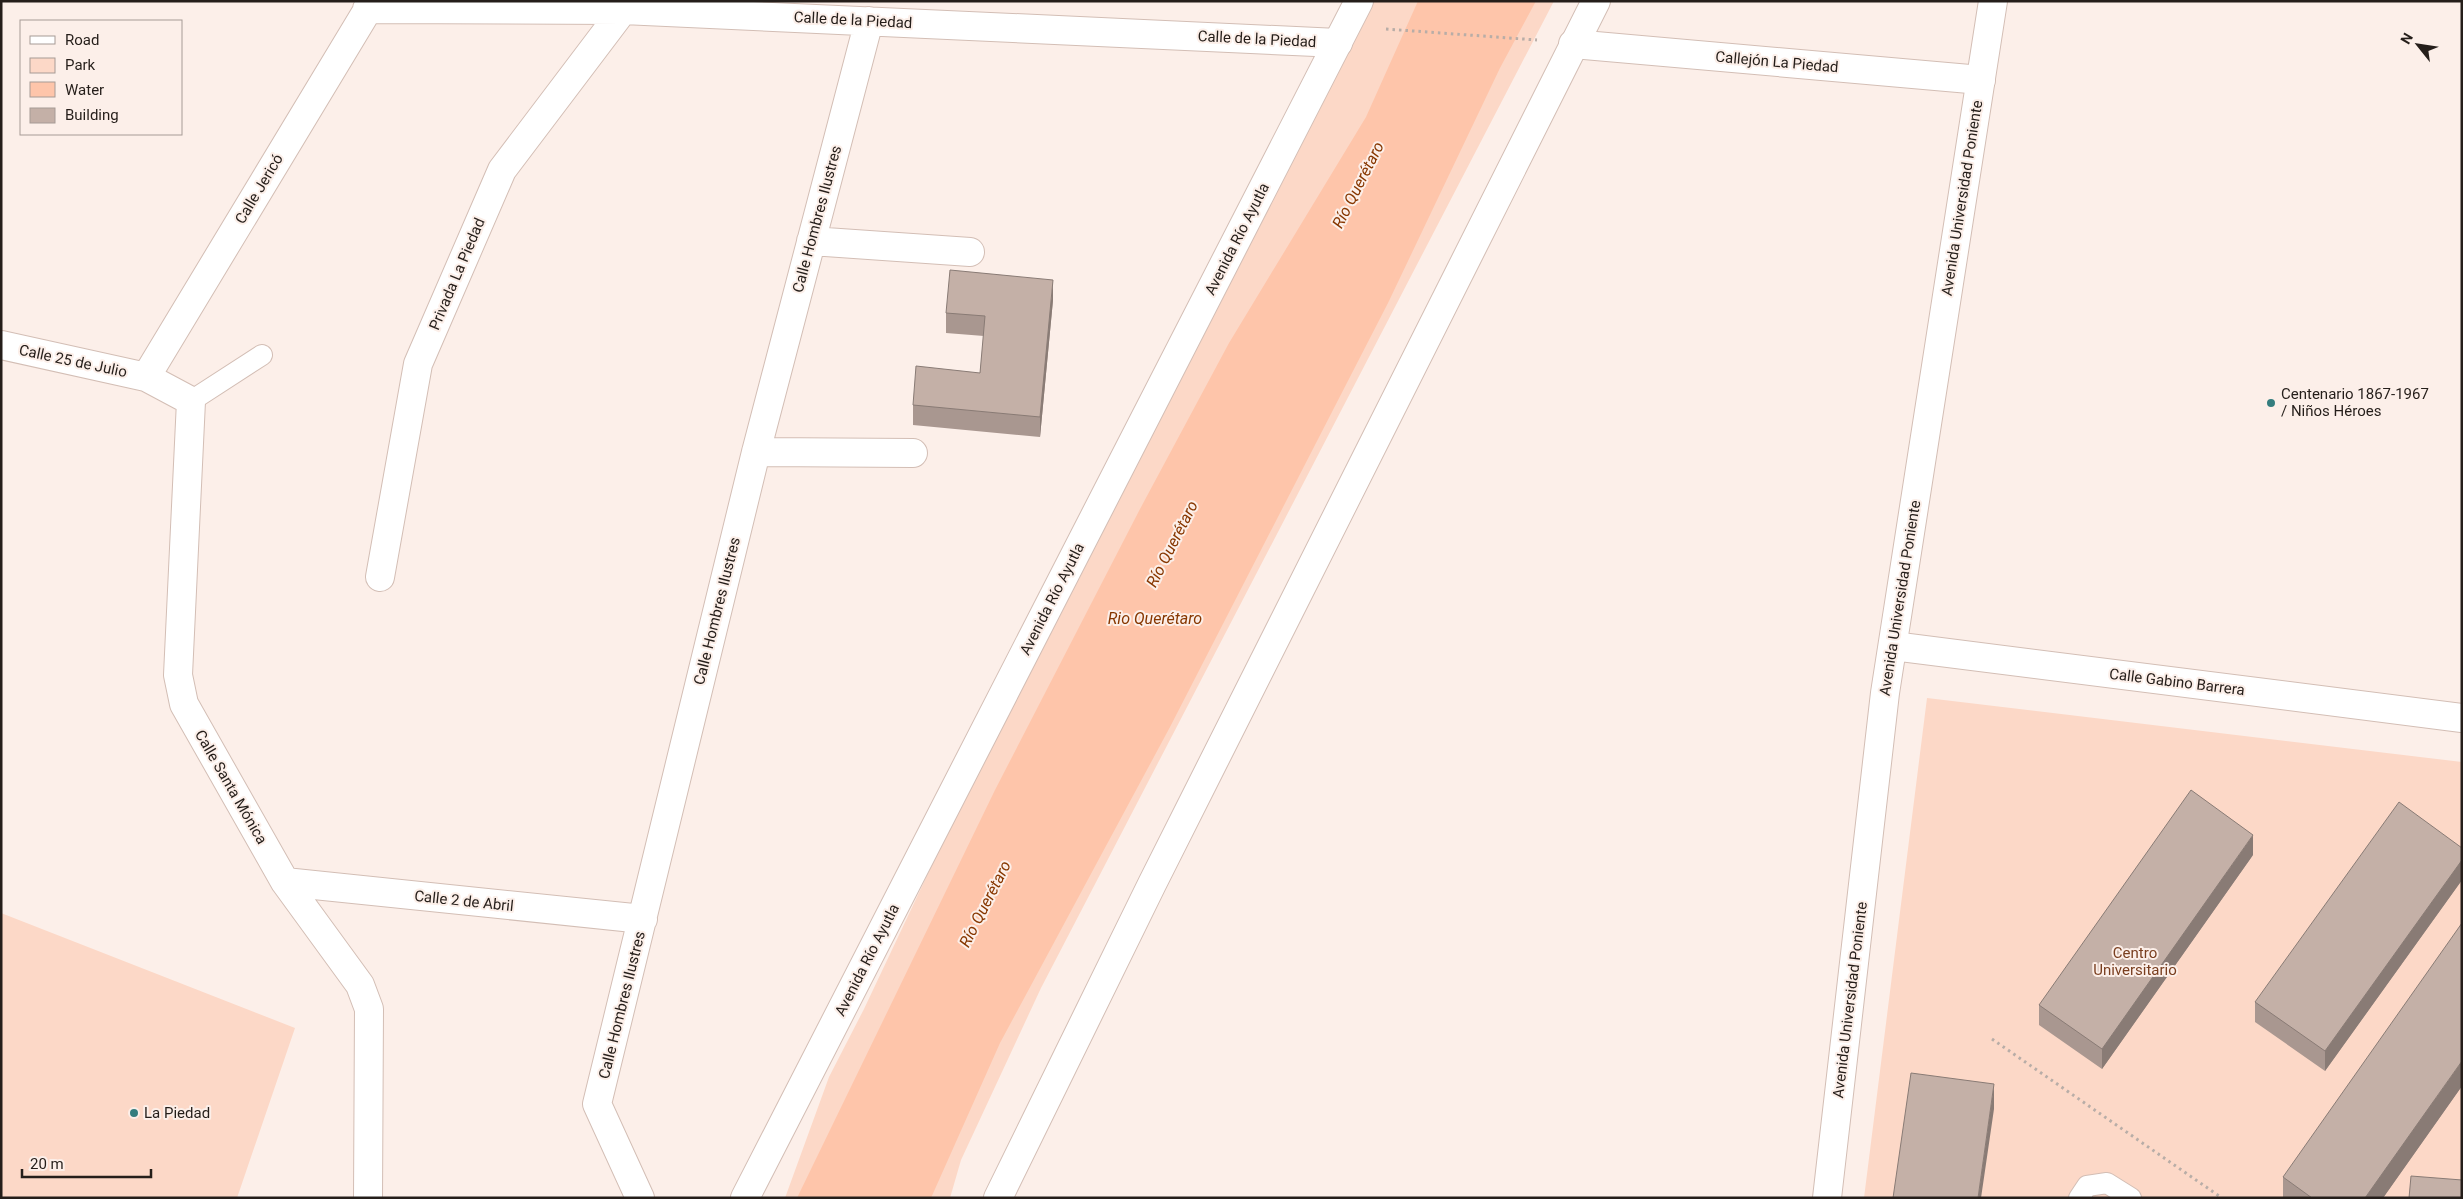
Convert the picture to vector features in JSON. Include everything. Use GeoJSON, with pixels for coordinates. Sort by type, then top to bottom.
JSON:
{"type":"FeatureCollection","features":[{"type":"Feature","properties":{"kind":"street","name":"Avenida Río Ayutla"},"geometry":{"type":"LineString","coordinates":[[746,1198],[1359,1]]}},
{"type":"Feature","properties":{"kind":"street"},"geometry":{"type":"LineString","coordinates":[[998,1198],[1152,884],[1596,1]]}},
{"type":"Feature","properties":{"kind":"street","name":"Avenida Universidad Poniente"},"geometry":{"type":"LineString","coordinates":[[1827,1198],[1885,693],[1993,1]]}},
{"type":"Feature","properties":{"kind":"street","name":"Calle de la Piedad"},"geometry":{"type":"LineString","coordinates":[[370,5],[623,10],[1338,42]]}},
{"type":"Feature","properties":{"kind":"street","name":"Calle Jericó"},"geometry":{"type":"LineString","coordinates":[[146,377],[370,5]]}},
{"type":"Feature","properties":{"kind":"street","name":"Privada La Piedad"},"geometry":{"type":"LineString","coordinates":[[380,576],[418,364],[502,170],[623,10]]}},
{"type":"Feature","properties":{"kind":"street","name":"Calle Hombres Ilustres"},"geometry":{"type":"LineString","coordinates":[[640,1198],[597,1104],[756,452],[869,20]]}},
{"type":"Feature","properties":{"kind":"street","name":"Callejón La Piedad"},"geometry":{"type":"LineString","coordinates":[[1573,44],[1981,80]]}},
{"type":"Feature","properties":{"kind":"street"},"geometry":{"type":"LineString","coordinates":[[811,241],[970,252]]}},
{"type":"Feature","properties":{"kind":"street","name":"Calle 25 de Julio"},"geometry":{"type":"LineString","coordinates":[[1,345],[146,377]]}},
{"type":"Feature","properties":{"kind":"street"},"geometry":{"type":"LineString","coordinates":[[146,377],[191,401]]}},
{"type":"Feature","properties":{"kind":"street","name":"Calle Santa Mónica"},"geometry":{"type":"LineString","coordinates":[[191,401],[178,675],[184,704],[285,882],[360,985],[369,1009],[368,1198]]}},
{"type":"Feature","properties":{"kind":"street"},"geometry":{"type":"LineString","coordinates":[[756,452],[913,453]]}},
{"type":"Feature","properties":{"kind":"street","name":"Calle Gabino Barrera"},"geometry":{"type":"LineString","coordinates":[[1893,646],[2462,718]]}},
{"type":"Feature","properties":{"kind":"street","name":"Calle 2 de Abril"},"geometry":{"type":"LineString","coordinates":[[285,882],[643,919]]}},
{"type":"Feature","properties":{"kind":"lane"},"geometry":{"type":"LineString","coordinates":[[191,401],[262,354]]}},
{"type":"Feature","properties":{"kind":"lane"},"geometry":{"type":"LineString","coordinates":[[2079,1198],[2087,1186],[2107,1183],[2131,1198]]}},
{"type":"Feature","properties":{"kind":"path"},"geometry":{"type":"LineString","coordinates":[[1404,30],[1530,39]]}},
{"type":"Feature","properties":{"kind":"path"},"geometry":{"type":"LineString","coordinates":[[1992,1039],[2222,1198]]}},
{"type":"Feature","properties":{"kind":"green space","name":"Rio Querétaro"},"geometry":{"type":"Polygon","coordinates":[[[1364,1],[1554,1],[1041,988],[961,1160],[950,1198],[785,1198],[829,1077],[864,1009],[1037,643],[1364,1]]]}},
{"type":"Feature","properties":{"kind":"green space","name":"Centro Universitario"},"geometry":{"type":"Polygon","coordinates":[[[1927,698],[2462,762],[2462,1198],[1864,1198],[1927,698]]]}},
{"type":"Feature","properties":{"kind":"green space","name":"La Piedad"},"geometry":{"type":"Polygon","coordinates":[[[1,913],[295,1028],[237,1198],[1,1198],[1,913]]]}},
{"type":"Feature","properties":{"kind":"water","name":"Rio Querétaro"},"geometry":{"type":"Polygon","coordinates":[[[1418,1],[1536,1],[1500,68],[1388,303],[1170,727],[1000,1043],[931,1198],[797,1198],[995,790],[1140,509],[1229,343],[1366,117],[1418,1]]]}},
{"type":"Feature","properties":{"kind":"building"},"geometry":{"type":"Polygon","coordinates":[[[950,270],[1053,280],[1040,417],[913,405],[916,366],[980,373],[985,316],[946,313],[950,270]]]}},
{"type":"Feature","properties":{"kind":"building"},"geometry":{"type":"Polygon","coordinates":[[[2191,790],[2253,835],[2102,1049],[2039,1005],[2191,790]]]}},
{"type":"Feature","properties":{"kind":"building"},"geometry":{"type":"Polygon","coordinates":[[[2399,802],[2462,848],[2462,860],[2325,1051],[2255,1002],[2399,802]]]}},
{"type":"Feature","properties":{"kind":"building"},"geometry":{"type":"Polygon","coordinates":[[[2462,923],[2462,1061],[2365,1198],[2312,1198],[2283,1177],[2462,923]]]}},
{"type":"Feature","properties":{"kind":"building"},"geometry":{"type":"Polygon","coordinates":[[[1911,1073],[1994,1084],[1978,1198],[1893,1198],[1911,1073]]]}},
{"type":"Feature","properties":{"kind":"building"},"geometry":{"type":"Polygon","coordinates":[[[2411,1176],[2462,1180],[2462,1198],[2409,1198],[2411,1176]]]}},
{"type":"Feature","properties":{"kind":"place","name":"Centenario 1867-1967 / Niños Héroes"},"geometry":{"type":"Point","coordinates":[2271,403]}},
{"type":"Feature","properties":{"kind":"place","name":"La Piedad"},"geometry":{"type":"Point","coordinates":[134,1113]}},
{"type":"Feature","properties":{"kind":"water label","name":"Río Querétaro"},"geometry":{"type":"Point","coordinates":[1358,185]}},
{"type":"Feature","properties":{"kind":"water label","name":"Río Querétaro"},"geometry":{"type":"Point","coordinates":[1172,544]}},
{"type":"Feature","properties":{"kind":"water label","name":"Río Querétaro"},"geometry":{"type":"Point","coordinates":[985,904]}}]}
